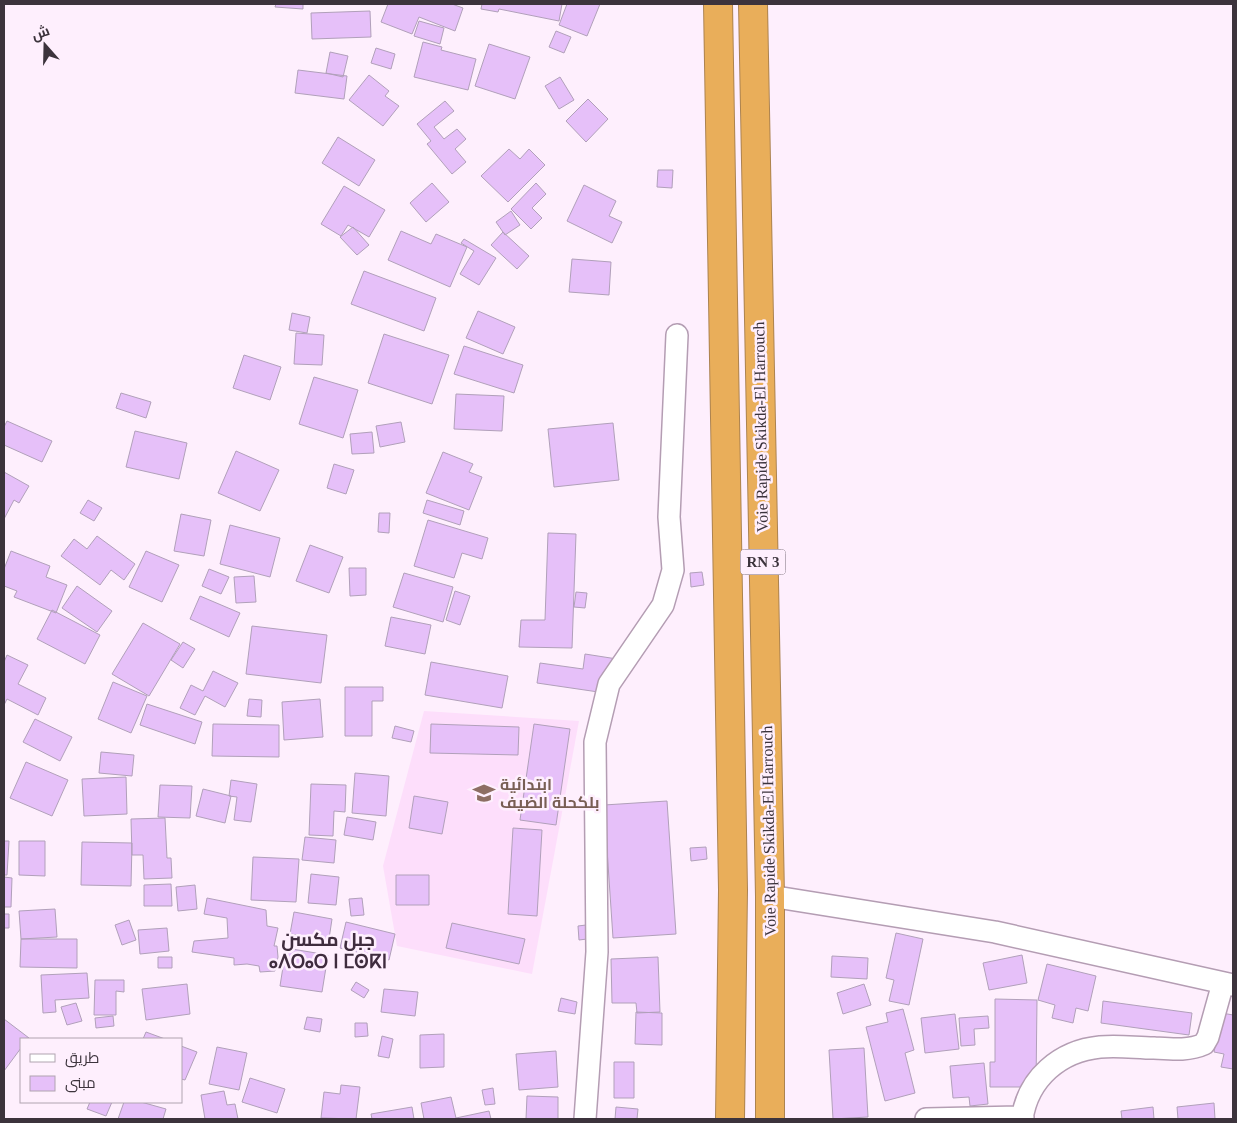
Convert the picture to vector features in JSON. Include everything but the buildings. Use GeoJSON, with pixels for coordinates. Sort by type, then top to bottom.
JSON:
{"type":"FeatureCollection","features":[{"type":"Feature","properties":{"kind":"highway","name":"RN 3"},"geometry":{"type":"LineString","coordinates":[[718,4],[733,890],[730,1119]]}},
{"type":"Feature","properties":{"kind":"highway","name":"Voie Rapide Skikda-El Harrouch"},"geometry":{"type":"LineString","coordinates":[[753,4],[770,896],[770,1119]]}},
{"type":"Feature","properties":{"kind":"street"},"geometry":{"type":"LineString","coordinates":[[585,1119],[597,952],[595,742],[609,684],[663,605],[673,570],[669,517],[677,335]]}},
{"type":"Feature","properties":{"kind":"street"},"geometry":{"type":"LineString","coordinates":[[770,896],[995,932],[1228,984],[1204,1044],[1182,1049],[1100,1047],[1073,1054],[1055,1062],[1038,1077],[1024,1107],[1023,1118],[926,1119]]}},
{"type":"Feature","properties":{"kind":"shaded area","name":"ابتدائية بلكحلة الضيف"},"geometry":{"type":"Polygon","coordinates":[[[424,711],[579,721],[532,974],[397,946],[383,866],[424,711]]]}},
{"type":"Feature","properties":{"kind":"place","name":"ابتدائية بلكحلة الضيف"},"geometry":{"type":"Point","coordinates":[484,793]}},
{"type":"Feature","properties":{"kind":"district","name":"جبل مكسن ⴰⴷⵔⴰⵔ ⵏ ⵎⵙⴽⵏ"},"geometry":{"type":"Point","coordinates":[328,950]}}]}
